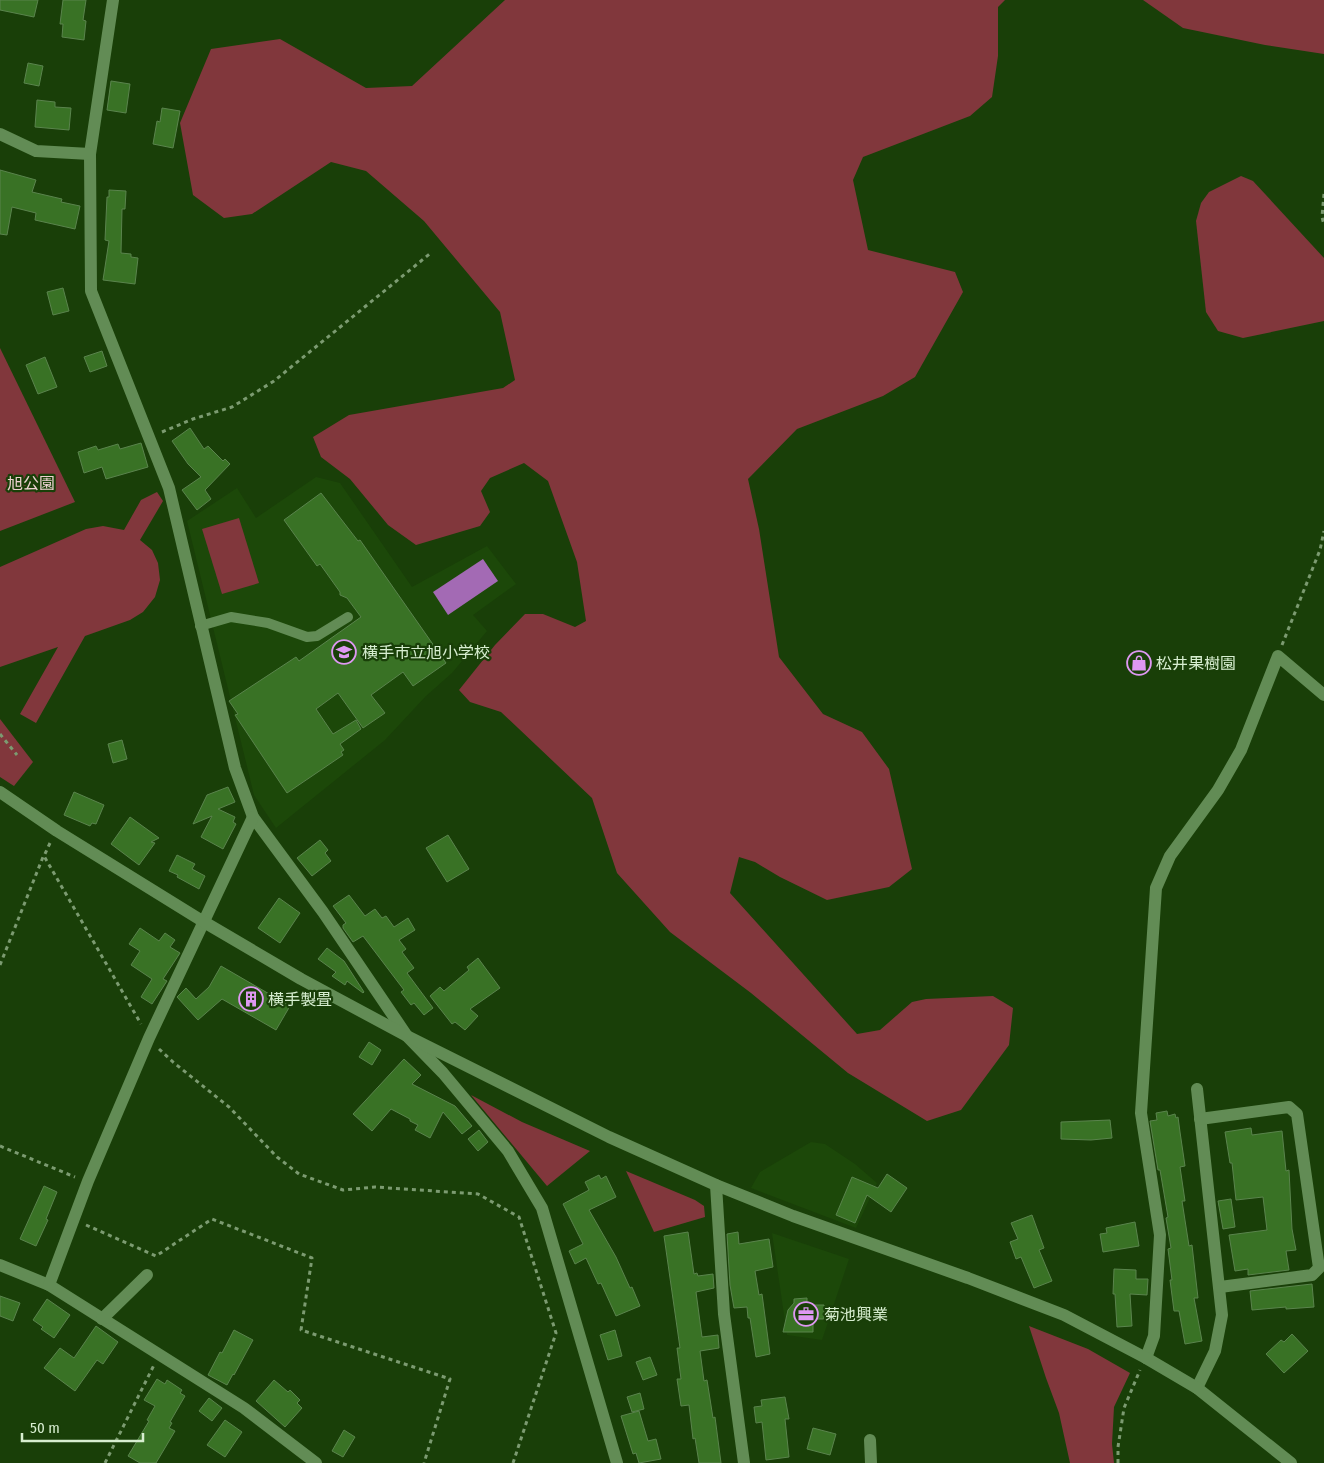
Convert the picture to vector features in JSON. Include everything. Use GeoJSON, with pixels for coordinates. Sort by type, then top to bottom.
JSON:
{"type":"FeatureCollection","features":[{"type":"Feature","properties":{"kind":"street"},"geometry":{"type":"LineString","coordinates":[[113,0],[90,154],[92,291],[169,488],[235,768],[254,817],[323,912],[407,1036],[443,1073],[508,1151],[542,1208],[617,1463]]}},
{"type":"Feature","properties":{"kind":"street"},"geometry":{"type":"LineString","coordinates":[[0,134],[36,150],[90,154]]}},
{"type":"Feature","properties":{"kind":"street"},"geometry":{"type":"LineString","coordinates":[[1146,1358],[1154,1336],[1160,1234],[1141,1113],[1156,888],[1170,856],[1218,790],[1241,750],[1278,656],[1324,694]]}},
{"type":"Feature","properties":{"kind":"street"},"geometry":{"type":"LineString","coordinates":[[0,792],[57,831],[204,922],[302,979],[407,1036],[609,1137],[716,1185],[793,1216],[1064,1314],[1197,1388],[1288,1462]]}},
{"type":"Feature","properties":{"kind":"street"},"geometry":{"type":"LineString","coordinates":[[49,1284],[88,1182],[149,1038],[254,817]]}},
{"type":"Feature","properties":{"kind":"street"},"geometry":{"type":"LineString","coordinates":[[1197,1089],[1222,1315],[1215,1351],[1197,1388]]}},
{"type":"Feature","properties":{"kind":"street"},"geometry":{"type":"LineString","coordinates":[[1200,1118],[1289,1107],[1297,1114],[1319,1268],[1312,1276],[1220,1286]]}},
{"type":"Feature","properties":{"kind":"street"},"geometry":{"type":"LineString","coordinates":[[716,1185],[724,1314],[744,1463]]}},
{"type":"Feature","properties":{"kind":"street"},"geometry":{"type":"LineString","coordinates":[[0,1265],[49,1284],[244,1408],[316,1463]]}},
{"type":"Feature","properties":{"kind":"street"},"geometry":{"type":"LineString","coordinates":[[102,1318],[147,1275]]}},
{"type":"Feature","properties":{"kind":"street"},"geometry":{"type":"LineString","coordinates":[[870,1440],[871,1463]]}},
{"type":"Feature","properties":{"kind":"lane"},"geometry":{"type":"LineString","coordinates":[[200,626],[231,617],[268,623],[307,637],[317,636],[348,617]]}},
{"type":"Feature","properties":{"kind":"path"},"geometry":{"type":"LineString","coordinates":[[1324,194],[1322,217],[1324,225]]}},
{"type":"Feature","properties":{"kind":"path"},"geometry":{"type":"LineString","coordinates":[[150,437],[193,418],[232,407],[274,381],[432,252]]}},
{"type":"Feature","properties":{"kind":"path"},"geometry":{"type":"LineString","coordinates":[[1278,656],[1320,550],[1324,531]]}},
{"type":"Feature","properties":{"kind":"path"},"geometry":{"type":"LineString","coordinates":[[0,734],[17,755]]}},
{"type":"Feature","properties":{"kind":"path"},"geometry":{"type":"LineString","coordinates":[[0,965],[44,856],[57,831]]}},
{"type":"Feature","properties":{"kind":"path"},"geometry":{"type":"LineString","coordinates":[[44,856],[149,1038],[173,1062],[229,1106],[277,1157],[298,1174],[343,1190],[375,1187],[478,1194],[519,1217],[556,1333],[513,1463]]}},
{"type":"Feature","properties":{"kind":"path"},"geometry":{"type":"LineString","coordinates":[[0,1146],[88,1182]]}},
{"type":"Feature","properties":{"kind":"path"},"geometry":{"type":"LineString","coordinates":[[73,1219],[156,1256],[212,1219],[312,1258],[301,1330],[450,1379],[424,1463]]}},
{"type":"Feature","properties":{"kind":"path"},"geometry":{"type":"LineString","coordinates":[[105,1463],[159,1355]]}},
{"type":"Feature","properties":{"kind":"path"},"geometry":{"type":"LineString","coordinates":[[1118,1463],[1118,1448],[1124,1408],[1146,1358]]}},
{"type":"Feature","properties":{"kind":"shaded area","name":"横手市立旭小学校"},"geometry":{"type":"Polygon","coordinates":[[[316,477],[340,483],[412,587],[487,546],[516,584],[473,615],[487,631],[452,673],[426,696],[385,740],[276,828],[254,795],[187,521],[237,488],[256,518],[316,477]]]}},
{"type":"Feature","properties":{"kind":"shaded area"},"geometry":{"type":"Polygon","coordinates":[[[483,559],[498,581],[448,615],[433,592],[483,559]]]}},
{"type":"Feature","properties":{"kind":"shaded area"},"geometry":{"type":"Polygon","coordinates":[[[811,1142],[825,1144],[855,1164],[877,1183],[856,1228],[751,1188],[760,1172],[811,1142]]]}},
{"type":"Feature","properties":{"kind":"shaded area"},"geometry":{"type":"Polygon","coordinates":[[[772,1233],[849,1259],[822,1340],[787,1335],[772,1233]]]}},
{"type":"Feature","properties":{"kind":"green space"},"geometry":{"type":"Polygon","coordinates":[[[505,0],[1005,0],[998,7],[998,56],[992,97],[970,116],[863,157],[853,180],[868,250],[955,272],[963,292],[915,377],[883,396],[797,429],[748,479],[759,529],[779,657],[823,714],[862,732],[889,769],[912,869],[889,887],[827,900],[780,877],[755,862],[739,857],[730,893],[857,1034],[880,1030],[912,1002],[926,999],[993,996],[1013,1008],[1009,1045],[961,1110],[927,1121],[848,1073],[751,993],[670,932],[617,873],[592,798],[501,712],[470,702],[459,690],[495,645],[525,614],[543,614],[575,627],[586,621],[577,562],[548,481],[524,463],[490,478],[481,491],[490,512],[480,526],[416,545],[388,525],[350,479],[321,457],[313,437],[349,415],[503,388],[515,380],[500,312],[424,221],[366,171],[331,162],[252,214],[224,218],[193,195],[180,123],[211,49],[280,39],[366,88],[412,86],[505,0]]]}},
{"type":"Feature","properties":{"kind":"green space"},"geometry":{"type":"Polygon","coordinates":[[[1143,0],[1324,0],[1324,54],[1265,45],[1183,28],[1143,0]]]}},
{"type":"Feature","properties":{"kind":"green space"},"geometry":{"type":"Polygon","coordinates":[[[1241,176],[1253,181],[1324,258],[1324,321],[1243,338],[1218,331],[1206,312],[1196,221],[1201,203],[1209,192],[1241,176]]]}},
{"type":"Feature","properties":{"kind":"green space","name":"旭公園"},"geometry":{"type":"Polygon","coordinates":[[[0,348],[75,502],[0,531],[0,348]]]}},
{"type":"Feature","properties":{"kind":"green space"},"geometry":{"type":"Polygon","coordinates":[[[157,492],[163,501],[140,540],[152,550],[158,563],[160,580],[155,597],[143,612],[130,620],[85,636],[36,723],[20,714],[58,647],[0,667],[0,567],[86,529],[103,526],[124,530],[141,500],[157,492]]]}},
{"type":"Feature","properties":{"kind":"green space"},"geometry":{"type":"Polygon","coordinates":[[[239,518],[259,583],[222,594],[202,529],[239,518]]]}},
{"type":"Feature","properties":{"kind":"green space"},"geometry":{"type":"Polygon","coordinates":[[[0,719],[33,762],[14,786],[0,777],[0,719]]]}},
{"type":"Feature","properties":{"kind":"green space"},"geometry":{"type":"Polygon","coordinates":[[[471,1095],[522,1122],[590,1151],[547,1186],[471,1095]]]}},
{"type":"Feature","properties":{"kind":"green space"},"geometry":{"type":"Polygon","coordinates":[[[626,1171],[695,1200],[704,1206],[705,1217],[654,1232],[626,1171]]]}},
{"type":"Feature","properties":{"kind":"green space"},"geometry":{"type":"Polygon","coordinates":[[[1029,1326],[1088,1349],[1130,1373],[1114,1407],[1112,1444],[1114,1463],[1070,1463],[1059,1413],[1029,1326]]]}},
{"type":"Feature","properties":{"kind":"building"},"geometry":{"type":"Polygon","coordinates":[[[0,0],[38,0],[34,17],[0,10],[0,0]]]}},
{"type":"Feature","properties":{"kind":"building"},"geometry":{"type":"Polygon","coordinates":[[[63,0],[86,0],[83,20],[86,21],[84,40],[62,37],[63,24],[60,24],[63,0]]]}},
{"type":"Feature","properties":{"kind":"building"},"geometry":{"type":"Polygon","coordinates":[[[28,63],[43,66],[39,86],[24,83],[28,63]]]}},
{"type":"Feature","properties":{"kind":"building"},"geometry":{"type":"Polygon","coordinates":[[[111,81],[130,84],[126,113],[107,110],[111,81]]]}},
{"type":"Feature","properties":{"kind":"building"},"geometry":{"type":"Polygon","coordinates":[[[37,100],[55,102],[55,107],[71,108],[69,130],[35,127],[37,100]]]}},
{"type":"Feature","properties":{"kind":"building"},"geometry":{"type":"Polygon","coordinates":[[[162,108],[180,111],[173,148],[153,144],[157,121],[160,122],[162,108]]]}},
{"type":"Feature","properties":{"kind":"building"},"geometry":{"type":"Polygon","coordinates":[[[0,170],[36,180],[32,192],[62,199],[61,202],[80,206],[75,229],[35,220],[36,213],[12,207],[7,235],[0,234],[0,170]]]}},
{"type":"Feature","properties":{"kind":"building"},"geometry":{"type":"Polygon","coordinates":[[[109,190],[126,191],[125,209],[122,209],[121,253],[131,254],[131,257],[138,258],[135,284],[103,280],[109,241],[105,240],[109,190]]]}},
{"type":"Feature","properties":{"kind":"building"},"geometry":{"type":"Polygon","coordinates":[[[63,288],[69,311],[53,315],[47,292],[63,288]]]}},
{"type":"Feature","properties":{"kind":"building"},"geometry":{"type":"Polygon","coordinates":[[[102,351],[107,366],[90,372],[84,357],[102,351]]]}},
{"type":"Feature","properties":{"kind":"building"},"geometry":{"type":"Polygon","coordinates":[[[45,357],[57,387],[38,394],[26,365],[45,357]]]}},
{"type":"Feature","properties":{"kind":"building"},"geometry":{"type":"Polygon","coordinates":[[[190,428],[204,449],[208,446],[223,461],[225,459],[230,464],[205,490],[211,499],[197,510],[182,490],[201,477],[188,464],[172,441],[190,428]]]}},
{"type":"Feature","properties":{"kind":"building"},"geometry":{"type":"Polygon","coordinates":[[[141,443],[148,467],[106,479],[102,467],[84,473],[78,452],[96,446],[98,450],[118,444],[120,449],[141,443]]]}},
{"type":"Feature","properties":{"kind":"building"},"geometry":{"type":"Polygon","coordinates":[[[321,493],[358,541],[360,540],[446,663],[413,686],[403,672],[371,695],[385,713],[363,728],[338,693],[316,709],[333,734],[356,720],[361,729],[340,744],[344,750],[341,752],[343,755],[287,793],[235,715],[238,714],[229,701],[296,657],[299,661],[361,617],[347,598],[340,595],[340,592],[320,564],[317,566],[284,520],[321,493]]]}},
{"type":"Feature","properties":{"kind":"building"},"geometry":{"type":"Polygon","coordinates":[[[122,740],[127,759],[113,763],[108,744],[122,740]]]}},
{"type":"Feature","properties":{"kind":"building"},"geometry":{"type":"Polygon","coordinates":[[[228,787],[235,802],[218,809],[235,817],[233,822],[236,824],[223,849],[201,837],[212,816],[193,824],[207,795],[228,787]]]}},
{"type":"Feature","properties":{"kind":"building"},"geometry":{"type":"Polygon","coordinates":[[[74,792],[104,805],[96,824],[92,823],[90,826],[64,815],[74,792]]]}},
{"type":"Feature","properties":{"kind":"building"},"geometry":{"type":"Polygon","coordinates":[[[130,817],[159,838],[151,842],[155,843],[139,865],[111,844],[130,817]]]}},
{"type":"Feature","properties":{"kind":"building"},"geometry":{"type":"Polygon","coordinates":[[[448,835],[469,869],[447,882],[426,848],[448,835]]]}},
{"type":"Feature","properties":{"kind":"building"},"geometry":{"type":"Polygon","coordinates":[[[320,840],[328,850],[325,853],[331,861],[312,876],[297,858],[320,840]]]}},
{"type":"Feature","properties":{"kind":"building"},"geometry":{"type":"Polygon","coordinates":[[[177,855],[195,864],[192,869],[205,876],[199,889],[169,871],[177,855]]]}},
{"type":"Feature","properties":{"kind":"building"},"geometry":{"type":"Polygon","coordinates":[[[349,895],[365,916],[375,909],[382,918],[386,916],[394,927],[408,918],[415,930],[399,940],[406,949],[402,952],[414,968],[407,973],[433,1008],[424,1015],[414,1003],[411,1005],[401,992],[404,990],[363,936],[353,942],[343,928],[343,925],[346,923],[333,906],[349,895]]]}},
{"type":"Feature","properties":{"kind":"building"},"geometry":{"type":"Polygon","coordinates":[[[279,898],[300,913],[280,943],[258,928],[279,898]]]}},
{"type":"Feature","properties":{"kind":"building"},"geometry":{"type":"Polygon","coordinates":[[[140,928],[159,941],[165,933],[175,940],[170,947],[180,953],[163,979],[167,981],[152,1004],[141,997],[152,979],[131,965],[140,951],[129,944],[140,928]]]}},
{"type":"Feature","properties":{"kind":"building"},"geometry":{"type":"Polygon","coordinates":[[[327,948],[344,961],[363,993],[347,981],[345,985],[332,976],[336,972],[318,959],[327,948]]]}},
{"type":"Feature","properties":{"kind":"building"},"geometry":{"type":"Polygon","coordinates":[[[478,958],[500,988],[470,1009],[478,1016],[465,1030],[455,1022],[452,1024],[430,996],[440,987],[444,991],[469,970],[467,967],[478,958]]]}},
{"type":"Feature","properties":{"kind":"building","name":"横手製畳"},"geometry":{"type":"Polygon","coordinates":[[[221,966],[290,1006],[276,1030],[222,999],[198,1020],[177,997],[186,988],[196,999],[209,987],[221,966]]]}},
{"type":"Feature","properties":{"kind":"building"},"geometry":{"type":"Polygon","coordinates":[[[369,1042],[381,1050],[372,1065],[359,1057],[369,1042]]]}},
{"type":"Feature","properties":{"kind":"building"},"geometry":{"type":"Polygon","coordinates":[[[404,1059],[421,1075],[412,1084],[455,1106],[472,1126],[462,1134],[443,1112],[430,1138],[415,1130],[418,1125],[410,1121],[410,1119],[391,1109],[372,1131],[353,1114],[404,1059]]]}},
{"type":"Feature","properties":{"kind":"building"},"geometry":{"type":"Polygon","coordinates":[[[1167,1111],[1168,1116],[1175,1114],[1176,1118],[1178,1117],[1185,1166],[1180,1167],[1185,1201],[1182,1201],[1189,1246],[1192,1245],[1198,1298],[1194,1298],[1202,1341],[1185,1344],[1179,1311],[1174,1311],[1168,1249],[1171,1248],[1166,1218],[1168,1217],[1150,1121],[1157,1120],[1156,1113],[1167,1111]]]}},
{"type":"Feature","properties":{"kind":"building"},"geometry":{"type":"Polygon","coordinates":[[[1110,1120],[1112,1138],[1091,1140],[1061,1139],[1061,1122],[1110,1120]]]}},
{"type":"Feature","properties":{"kind":"building"},"geometry":{"type":"Polygon","coordinates":[[[1251,1128],[1252,1135],[1282,1131],[1286,1171],[1289,1170],[1292,1229],[1296,1250],[1286,1251],[1289,1270],[1248,1275],[1248,1269],[1235,1271],[1229,1235],[1267,1230],[1263,1197],[1236,1200],[1232,1163],[1230,1163],[1225,1132],[1251,1128]]]}},
{"type":"Feature","properties":{"kind":"building"},"geometry":{"type":"Polygon","coordinates":[[[479,1130],[488,1142],[478,1151],[468,1139],[479,1130]]]}},
{"type":"Feature","properties":{"kind":"building"},"geometry":{"type":"Polygon","coordinates":[[[887,1174],[907,1188],[891,1212],[867,1195],[855,1223],[836,1215],[852,1177],[878,1188],[887,1174]]]}},
{"type":"Feature","properties":{"kind":"building"},"geometry":{"type":"Polygon","coordinates":[[[599,1175],[601,1179],[606,1176],[616,1197],[589,1210],[616,1257],[630,1288],[632,1287],[640,1306],[616,1316],[601,1283],[598,1284],[586,1258],[575,1264],[569,1251],[583,1244],[563,1204],[589,1190],[585,1182],[599,1175]]]}},
{"type":"Feature","properties":{"kind":"building"},"geometry":{"type":"Polygon","coordinates":[[[44,1186],[57,1192],[46,1219],[48,1220],[36,1246],[20,1239],[44,1186]]]}},
{"type":"Feature","properties":{"kind":"building"},"geometry":{"type":"Polygon","coordinates":[[[1231,1199],[1235,1227],[1223,1229],[1218,1201],[1231,1199]]]}},
{"type":"Feature","properties":{"kind":"building"},"geometry":{"type":"Polygon","coordinates":[[[1032,1215],[1044,1248],[1039,1250],[1052,1281],[1034,1288],[1021,1257],[1016,1259],[1010,1242],[1018,1239],[1011,1223],[1032,1215]]]}},
{"type":"Feature","properties":{"kind":"building"},"geometry":{"type":"Polygon","coordinates":[[[1135,1222],[1139,1246],[1103,1252],[1100,1234],[1107,1233],[1106,1228],[1135,1222]]]}},
{"type":"Feature","properties":{"kind":"building"},"geometry":{"type":"Polygon","coordinates":[[[688,1232],[694,1274],[697,1273],[698,1276],[713,1274],[714,1288],[696,1292],[702,1337],[718,1335],[719,1348],[700,1351],[704,1381],[707,1380],[713,1418],[715,1417],[721,1463],[699,1463],[695,1438],[693,1439],[689,1405],[681,1406],[677,1379],[681,1379],[677,1348],[680,1348],[664,1236],[688,1232]]]}},
{"type":"Feature","properties":{"kind":"building"},"geometry":{"type":"Polygon","coordinates":[[[738,1232],[739,1244],[769,1239],[773,1267],[755,1271],[759,1295],[762,1294],[770,1354],[756,1357],[747,1307],[734,1308],[730,1285],[727,1234],[738,1232]]]}},
{"type":"Feature","properties":{"kind":"building"},"geometry":{"type":"Polygon","coordinates":[[[1114,1269],[1136,1270],[1136,1279],[1148,1279],[1147,1295],[1130,1294],[1132,1326],[1117,1327],[1115,1294],[1113,1294],[1114,1269]]]}},
{"type":"Feature","properties":{"kind":"building"},"geometry":{"type":"Polygon","coordinates":[[[1312,1284],[1314,1307],[1252,1310],[1250,1291],[1312,1284]]]}},
{"type":"Feature","properties":{"kind":"building"},"geometry":{"type":"Polygon","coordinates":[[[0,1296],[20,1303],[13,1321],[0,1316],[0,1296]]]}},
{"type":"Feature","properties":{"kind":"building","name":"菊池興業"},"geometry":{"type":"Polygon","coordinates":[[[807,1298],[807,1305],[824,1305],[824,1319],[813,1319],[813,1332],[783,1332],[788,1310],[794,1303],[794,1299],[807,1298]]]}},
{"type":"Feature","properties":{"kind":"building"},"geometry":{"type":"Polygon","coordinates":[[[47,1299],[70,1315],[54,1338],[41,1329],[43,1327],[33,1320],[47,1299]]]}},
{"type":"Feature","properties":{"kind":"building"},"geometry":{"type":"Polygon","coordinates":[[[96,1326],[118,1342],[103,1364],[97,1360],[75,1391],[44,1368],[60,1348],[74,1358],[96,1326]]]}},
{"type":"Feature","properties":{"kind":"building"},"geometry":{"type":"Polygon","coordinates":[[[234,1330],[253,1340],[227,1385],[208,1375],[234,1330]]]}},
{"type":"Feature","properties":{"kind":"building"},"geometry":{"type":"Polygon","coordinates":[[[615,1330],[622,1356],[608,1360],[600,1335],[615,1330]]]}},
{"type":"Feature","properties":{"kind":"building"},"geometry":{"type":"Polygon","coordinates":[[[1292,1334],[1308,1351],[1284,1373],[1266,1354],[1281,1340],[1284,1342],[1292,1334]]]}},
{"type":"Feature","properties":{"kind":"building"},"geometry":{"type":"Polygon","coordinates":[[[650,1357],[657,1375],[643,1380],[636,1362],[650,1357]]]}},
{"type":"Feature","properties":{"kind":"building"},"geometry":{"type":"Polygon","coordinates":[[[157,1379],[165,1384],[167,1380],[182,1390],[180,1393],[185,1396],[170,1422],[172,1423],[169,1428],[175,1431],[156,1463],[140,1463],[128,1456],[149,1421],[147,1420],[155,1406],[144,1400],[157,1379]]]}},
{"type":"Feature","properties":{"kind":"building"},"geometry":{"type":"Polygon","coordinates":[[[274,1380],[288,1392],[290,1390],[300,1400],[297,1403],[302,1408],[285,1427],[256,1401],[274,1380]]]}},
{"type":"Feature","properties":{"kind":"building"},"geometry":{"type":"Polygon","coordinates":[[[640,1393],[644,1409],[632,1412],[627,1397],[640,1393]]]}},
{"type":"Feature","properties":{"kind":"building"},"geometry":{"type":"Polygon","coordinates":[[[785,1397],[789,1419],[785,1419],[789,1457],[766,1460],[762,1422],[756,1423],[754,1407],[762,1406],[761,1400],[785,1397]]]}},
{"type":"Feature","properties":{"kind":"building"},"geometry":{"type":"Polygon","coordinates":[[[209,1398],[222,1408],[212,1421],[199,1411],[209,1398]]]}},
{"type":"Feature","properties":{"kind":"building"},"geometry":{"type":"Polygon","coordinates":[[[639,1411],[648,1441],[656,1439],[661,1459],[639,1463],[636,1453],[633,1454],[621,1416],[639,1411]]]}},
{"type":"Feature","properties":{"kind":"building"},"geometry":{"type":"Polygon","coordinates":[[[225,1420],[242,1432],[225,1457],[207,1445],[225,1420]]]}},
{"type":"Feature","properties":{"kind":"building"},"geometry":{"type":"Polygon","coordinates":[[[813,1428],[836,1434],[830,1455],[807,1449],[813,1428]]]}},
{"type":"Feature","properties":{"kind":"building"},"geometry":{"type":"Polygon","coordinates":[[[344,1430],[355,1437],[343,1457],[332,1451],[344,1430]]]}},
{"type":"Feature","properties":{"kind":"place","name":"横手市立旭小学校"},"geometry":{"type":"Point","coordinates":[344,652]}},
{"type":"Feature","properties":{"kind":"place","name":"松井果樹園"},"geometry":{"type":"Point","coordinates":[1139,663]}},
{"type":"Feature","properties":{"kind":"place","name":"横手製畳"},"geometry":{"type":"Point","coordinates":[251,999]}},
{"type":"Feature","properties":{"kind":"place","name":"菊池興業"},"geometry":{"type":"Point","coordinates":[806,1314]}}]}
